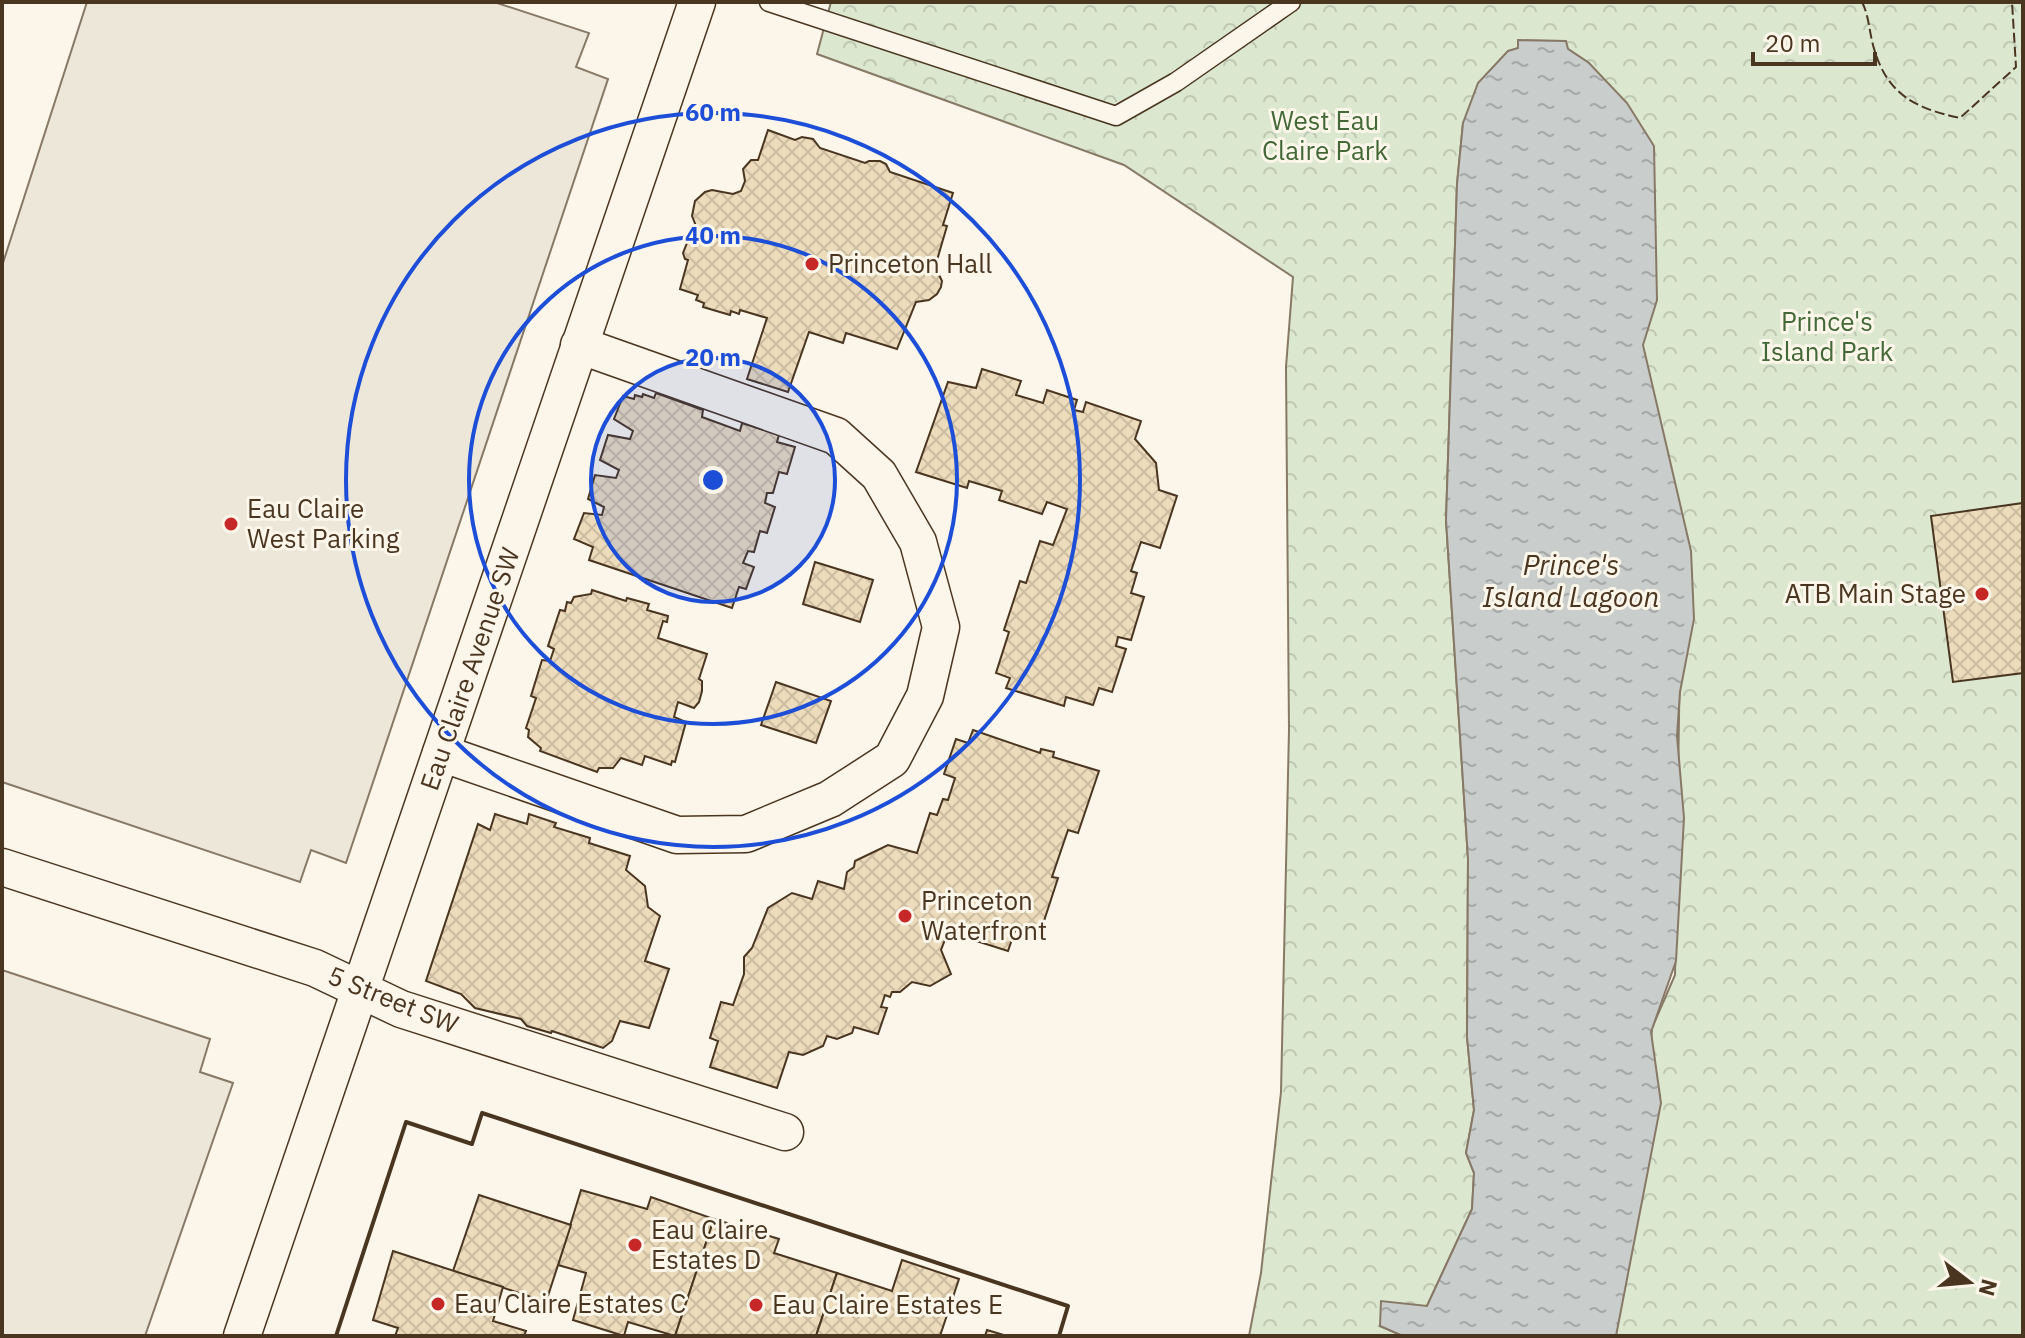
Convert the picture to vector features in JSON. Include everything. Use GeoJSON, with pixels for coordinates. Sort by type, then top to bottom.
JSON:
{"type":"FeatureCollection","features":[{"type":"Feature","properties":{"kind":"street","name":"Eau Claire Avenue SW"},"geometry":{"type":"LineString","coordinates":[[242,1336],[697,2]]}},
{"type":"Feature","properties":{"kind":"street"},"geometry":{"type":"LineString","coordinates":[[441,753],[677,835],[746,834],[830,799],[892,759],[925,696],[941,627],[918,542],[879,475],[836,436],[579,345]]}},
{"type":"Feature","properties":{"kind":"street","name":"5 Street SW"},"geometry":{"type":"LineString","coordinates":[[2,867],[315,968],[401,1009],[785,1132]]}},
{"type":"Feature","properties":{"kind":"lane"},"geometry":{"type":"LineString","coordinates":[[769,2],[1116,116],[1176,82],[1291,2]]}},
{"type":"Feature","properties":{"kind":"green space","name":"Prince's Island Park"},"geometry":{"type":"Polygon","coordinates":[[[831,2],[2023,2],[2023,1336],[1612,1336],[1660,1096],[1649,1068],[1652,1028],[1675,975],[1681,588],[1589,63],[1568,49],[1518,41],[1518,49],[1463,123],[1457,184],[1446,520],[1468,859],[1467,1037],[1474,1110],[1466,1153],[1474,1173],[1472,1209],[1427,1306],[1380,1326],[1403,1336],[1249,1336],[1261,1273],[1281,1092],[1289,730],[1286,367],[1293,277],[1124,165],[817,54],[831,2]]]}},
{"type":"Feature","properties":{"kind":"shaded area","name":"Eau Claire West Parking"},"geometry":{"type":"Polygon","coordinates":[[[87,2],[494,2],[589,33],[576,67],[608,79],[346,863],[311,850],[300,882],[2,782],[2,266],[87,2]]]}},
{"type":"Feature","properties":{"kind":"shaded area"},"geometry":{"type":"Polygon","coordinates":[[[2,970],[210,1039],[200,1072],[233,1083],[145,1336],[2,1336],[2,970]]]}},
{"type":"Feature","properties":{"kind":"water","name":"Prince's Island Lagoon"},"geometry":{"type":"Polygon","coordinates":[[[1518,40],[1566,41],[1568,49],[1589,63],[1627,103],[1654,146],[1657,300],[1643,345],[1691,551],[1694,619],[1680,692],[1677,736],[1684,818],[1676,961],[1651,1032],[1661,1103],[1616,1336],[1403,1336],[1380,1326],[1381,1301],[1427,1306],[1472,1209],[1474,1173],[1466,1153],[1474,1110],[1467,1037],[1468,859],[1446,520],[1457,184],[1463,123],[1478,83],[1508,51],[1518,48],[1518,40]]]}},
{"type":"Feature","properties":{"kind":"building","name":"Princeton Hall"},"geometry":{"type":"Polygon","coordinates":[[[768,130],[795,140],[802,137],[813,139],[820,148],[865,163],[880,161],[886,164],[890,172],[953,193],[935,267],[942,281],[941,287],[929,300],[916,302],[897,349],[846,333],[843,343],[809,332],[788,392],[747,379],[767,318],[740,310],[739,314],[731,311],[730,315],[703,307],[704,303],[696,300],[698,295],[680,289],[688,260],[683,253],[696,226],[692,216],[695,201],[712,190],[733,194],[741,191],[745,181],[743,169],[751,160],[758,160],[768,130]]]}},
{"type":"Feature","properties":{"kind":"building"},"geometry":{"type":"Polygon","coordinates":[[[982,369],[1021,381],[1016,395],[1043,403],[1047,390],[1077,400],[1074,410],[1083,412],[1086,402],[1141,421],[1135,439],[1156,463],[1159,490],[1177,496],[1160,548],[1141,542],[1131,571],[1137,573],[1131,593],[1144,597],[1131,640],[1118,637],[1116,646],[1126,649],[1112,692],[1099,688],[1093,705],[1066,697],[1064,706],[1006,688],[1010,678],[996,673],[1009,632],[1004,630],[1020,581],[1026,583],[1040,541],[1053,545],[1067,509],[1047,502],[1042,514],[999,500],[1002,491],[969,481],[967,488],[916,472],[948,382],[976,388],[982,369]]]}},
{"type":"Feature","properties":{"kind":"building"},"geometry":{"type":"Polygon","coordinates":[[[656,393],[703,410],[702,417],[740,431],[742,423],[779,435],[777,442],[795,447],[787,474],[779,472],[773,493],[767,493],[765,503],[775,507],[767,533],[760,531],[754,552],[748,551],[743,563],[754,567],[746,589],[739,587],[732,608],[589,560],[593,547],[574,539],[584,513],[602,515],[604,507],[588,499],[595,475],[616,478],[619,470],[600,460],[608,435],[630,439],[633,431],[614,419],[623,396],[634,399],[635,395],[642,397],[643,394],[654,398],[656,393]]]}},
{"type":"Feature","properties":{"kind":"building","name":"ATB Main Stage"},"geometry":{"type":"Polygon","coordinates":[[[2023,503],[2023,673],[1953,682],[1931,516],[2023,503]]]}},
{"type":"Feature","properties":{"kind":"building"},"geometry":{"type":"Polygon","coordinates":[[[815,562],[873,580],[860,622],[803,604],[815,562]]]}},
{"type":"Feature","properties":{"kind":"building"},"geometry":{"type":"Polygon","coordinates":[[[592,590],[626,601],[627,598],[649,604],[647,610],[668,616],[667,622],[663,621],[658,638],[707,654],[699,679],[702,681],[702,691],[699,702],[694,708],[678,702],[674,717],[686,722],[675,762],[672,761],[671,765],[645,756],[642,765],[621,758],[613,768],[599,768],[597,772],[540,751],[541,748],[528,737],[529,730],[526,728],[536,698],[531,696],[542,660],[550,661],[554,649],[548,646],[560,610],[565,611],[567,602],[571,603],[574,597],[591,594],[592,590]]]}},
{"type":"Feature","properties":{"kind":"building"},"geometry":{"type":"Polygon","coordinates":[[[776,682],[831,701],[816,743],[761,725],[776,682]]]}},
{"type":"Feature","properties":{"kind":"building","name":"Princeton Waterfront"},"geometry":{"type":"Polygon","coordinates":[[[973,730],[1040,753],[1041,749],[1054,752],[1053,757],[1099,771],[1078,833],[1068,830],[1052,877],[1058,878],[1041,930],[1017,925],[1008,951],[948,932],[941,950],[951,974],[930,986],[912,982],[900,992],[892,992],[890,997],[885,995],[881,1007],[887,1008],[878,1034],[854,1027],[852,1033],[837,1039],[827,1036],[823,1046],[803,1055],[789,1052],[777,1088],[710,1067],[718,1041],[710,1038],[721,1002],[733,1005],[744,974],[744,957],[752,948],[768,908],[792,893],[812,899],[818,881],[844,889],[847,872],[854,867],[855,861],[888,845],[917,853],[930,813],[937,815],[943,799],[948,800],[955,778],[944,774],[956,739],[968,743],[973,730]]]}},
{"type":"Feature","properties":{"kind":"building"},"geometry":{"type":"Polygon","coordinates":[[[495,814],[527,824],[529,814],[556,823],[554,827],[590,838],[589,843],[630,856],[626,870],[645,886],[648,907],[660,916],[645,961],[669,969],[649,1028],[620,1021],[612,1041],[603,1048],[527,1026],[521,1019],[475,1008],[461,994],[426,981],[478,824],[490,830],[495,814]]]}},
{"type":"Feature","properties":{"kind":"building","name":"Eau Claire Estates D"},"geometry":{"type":"Polygon","coordinates":[[[581,1190],[647,1209],[651,1197],[714,1219],[675,1336],[628,1322],[624,1336],[573,1320],[586,1273],[558,1265],[581,1190]]]}},
{"type":"Feature","properties":{"kind":"building"},"geometry":{"type":"Polygon","coordinates":[[[479,1195],[571,1225],[546,1302],[453,1271],[479,1195]]]}},
{"type":"Feature","properties":{"kind":"building","name":"Eau Claire Estates E"},"geometry":{"type":"Polygon","coordinates":[[[714,1219],[779,1239],[774,1253],[837,1273],[816,1336],[675,1336],[714,1219]]]}},
{"type":"Feature","properties":{"kind":"building","name":"Eau Claire Estates C"},"geometry":{"type":"Polygon","coordinates":[[[393,1251],[503,1287],[493,1321],[526,1331],[524,1336],[395,1336],[398,1328],[373,1320],[393,1251]]]}},
{"type":"Feature","properties":{"kind":"building"},"geometry":{"type":"Polygon","coordinates":[[[902,1260],[959,1279],[940,1336],[816,1336],[837,1273],[892,1291],[902,1260]]]}},
{"type":"Feature","properties":{"kind":"building"},"geometry":{"type":"Polygon","coordinates":[[[987,1330],[1007,1336],[985,1336],[987,1330]]]}},
{"type":"Feature","properties":{"kind":"fence"},"geometry":{"type":"LineString","coordinates":[[1862,2],[1879,62],[1894,87],[1916,103],[1960,118],[2016,67],[2012,2]]}},
{"type":"Feature","properties":{"kind":"wall"},"geometry":{"type":"LineString","coordinates":[[336,1336],[406,1122],[472,1144],[482,1113],[1068,1306],[1059,1336]]}},
{"type":"Feature","properties":{"kind":"place","name":"Princeton Hall"},"geometry":{"type":"Point","coordinates":[812,264]}},
{"type":"Feature","properties":{"kind":"place","name":"Eau Claire West Parking"},"geometry":{"type":"Point","coordinates":[231,524]}},
{"type":"Feature","properties":{"kind":"place","name":"ATB Main Stage"},"geometry":{"type":"Point","coordinates":[1982,594]}},
{"type":"Feature","properties":{"kind":"place","name":"Princeton Waterfront"},"geometry":{"type":"Point","coordinates":[905,916]}},
{"type":"Feature","properties":{"kind":"place","name":"Eau Claire Estates D"},"geometry":{"type":"Point","coordinates":[635,1245]}},
{"type":"Feature","properties":{"kind":"place","name":"Eau Claire Estates C"},"geometry":{"type":"Point","coordinates":[438,1304]}},
{"type":"Feature","properties":{"kind":"place","name":"Eau Claire Estates E"},"geometry":{"type":"Point","coordinates":[756,1305]}},
{"type":"Feature","properties":{"kind":"park label","name":"West Eau Claire Park"},"geometry":{"type":"Point","coordinates":[1325,136]}}]}
